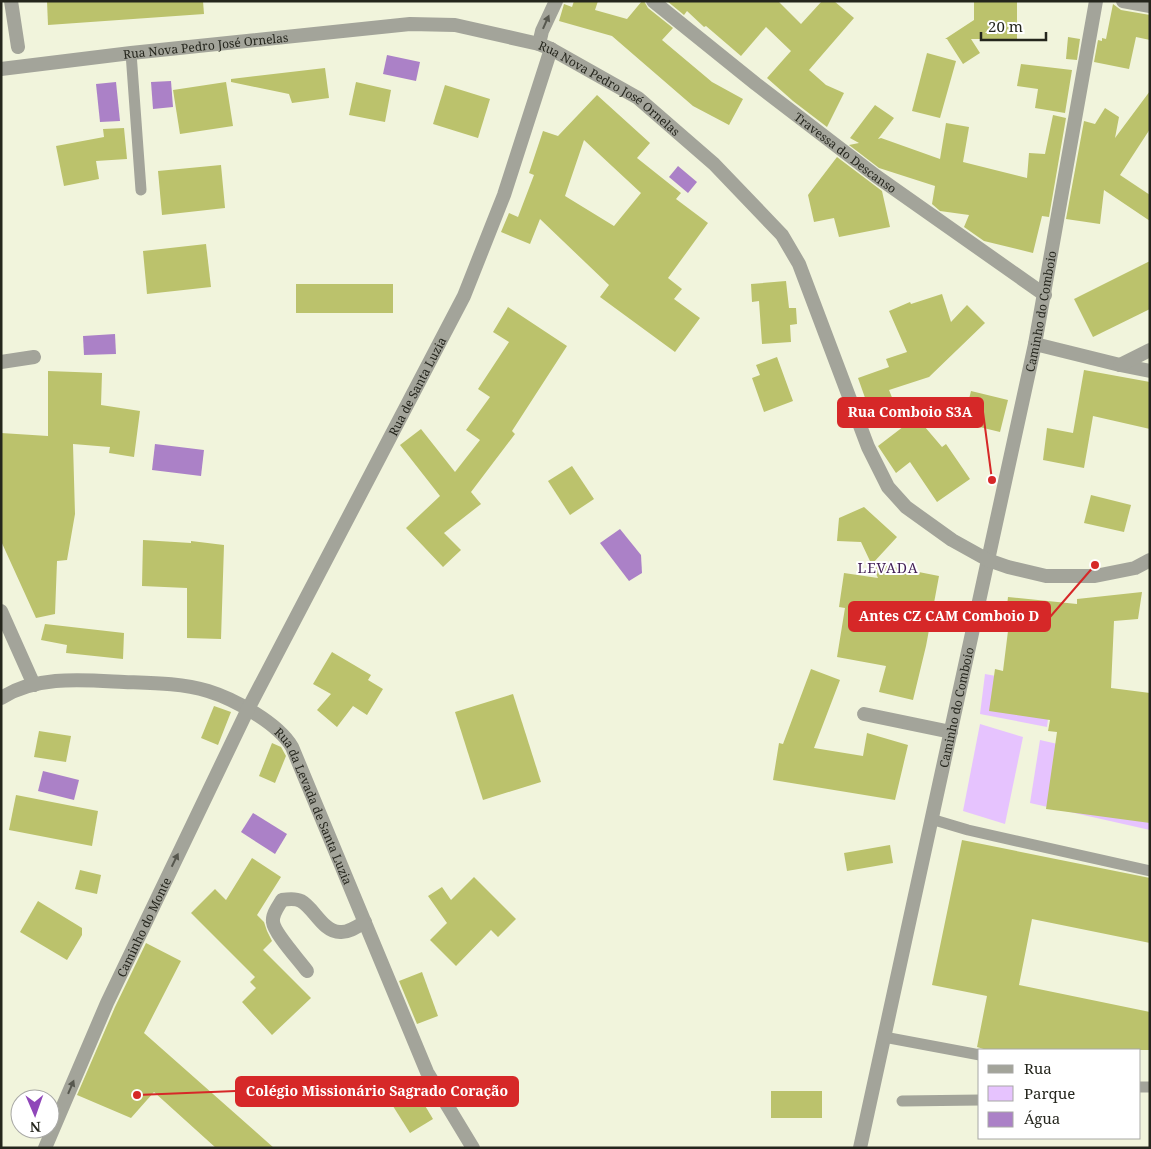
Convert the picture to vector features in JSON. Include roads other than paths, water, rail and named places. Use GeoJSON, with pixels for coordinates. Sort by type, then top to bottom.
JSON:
{"type":"FeatureCollection","features":[{"type":"Feature","properties":{"kind":"street"},"geometry":{"type":"LineString","coordinates":[[11,1],[18,47]]}},
{"type":"Feature","properties":{"kind":"street","name":"Rua de Santa Luzia"},"geometry":{"type":"LineString","coordinates":[[248,709],[464,296],[504,195],[545,46],[542,31],[556,1]]}},
{"type":"Feature","properties":{"kind":"street","name":"Travessa do Descanso"},"geometry":{"type":"LineString","coordinates":[[653,1],[756,84],[876,176],[1045,296]]}},
{"type":"Feature","properties":{"kind":"street","name":"Caminho do Comboio"},"geometry":{"type":"LineString","coordinates":[[860,1148],[1045,296],[1096,1]]}},
{"type":"Feature","properties":{"kind":"street"},"geometry":{"type":"LineString","coordinates":[[1123,1],[1150,6]]}},
{"type":"Feature","properties":{"kind":"street","name":"Rua Nova Pedro José Ornelas"},"geometry":{"type":"LineString","coordinates":[[1,68],[410,24],[455,25],[545,46],[638,98],[714,164],[782,235],[799,264],[868,447],[888,486],[906,507],[944,535],[988,560],[1046,576],[1095,576],[1135,568],[1150,560]]}},
{"type":"Feature","properties":{"kind":"street"},"geometry":{"type":"LineString","coordinates":[[1035,344],[1150,371]]}},
{"type":"Feature","properties":{"kind":"street"},"geometry":{"type":"LineString","coordinates":[[1120,365],[1150,350]]}},
{"type":"Feature","properties":{"kind":"street"},"geometry":{"type":"LineString","coordinates":[[1,362],[34,357]]}},
{"type":"Feature","properties":{"kind":"street"},"geometry":{"type":"LineString","coordinates":[[1,611],[34,685]]}},
{"type":"Feature","properties":{"kind":"street","name":"Rua da Levada de Santa Luzia"},"geometry":{"type":"LineString","coordinates":[[1,698],[34,685],[87,680],[188,686],[209,692],[248,709],[286,736],[427,1072],[473,1148]]}},
{"type":"Feature","properties":{"kind":"street","name":"Caminho do Monte"},"geometry":{"type":"LineString","coordinates":[[44,1148],[107,1003],[248,709]]}},
{"type":"Feature","properties":{"kind":"street"},"geometry":{"type":"LineString","coordinates":[[864,714],[951,732]]}},
{"type":"Feature","properties":{"kind":"street"},"geometry":{"type":"LineString","coordinates":[[307,971],[275,929],[272,920],[282,900],[301,900],[331,930],[338,932],[344,932],[365,922]]}},
{"type":"Feature","properties":{"kind":"lane"},"geometry":{"type":"LineString","coordinates":[[131,53],[141,190]]}},
{"type":"Feature","properties":{"kind":"lane"},"geometry":{"type":"LineString","coordinates":[[931,819],[968,830],[1150,871]]}},
{"type":"Feature","properties":{"kind":"lane"},"geometry":{"type":"LineString","coordinates":[[884,1037],[978,1055]]}},
{"type":"Feature","properties":{"kind":"lane"},"geometry":{"type":"LineString","coordinates":[[902,1101],[978,1100]]}},
{"type":"Feature","properties":{"kind":"water"},"geometry":{"type":"Polygon","coordinates":[[[387,55],[420,62],[416,81],[383,74],[387,55]]]}},
{"type":"Feature","properties":{"kind":"water"},"geometry":{"type":"Polygon","coordinates":[[[171,81],[173,107],[153,109],[151,82],[171,81]]]}},
{"type":"Feature","properties":{"kind":"water"},"geometry":{"type":"Polygon","coordinates":[[[116,82],[120,121],[100,122],[96,84],[116,82]]]}},
{"type":"Feature","properties":{"kind":"water"},"geometry":{"type":"Polygon","coordinates":[[[678,166],[697,182],[688,193],[669,177],[678,166]]]}},
{"type":"Feature","properties":{"kind":"water"},"geometry":{"type":"Polygon","coordinates":[[[115,334],[116,354],[84,355],[83,336],[115,334]]]}},
{"type":"Feature","properties":{"kind":"water"},"geometry":{"type":"Polygon","coordinates":[[[155,444],[204,450],[201,476],[152,470],[155,444]]]}},
{"type":"Feature","properties":{"kind":"water"},"geometry":{"type":"Polygon","coordinates":[[[620,529],[641,555],[642,573],[629,581],[600,543],[620,529]]]}},
{"type":"Feature","properties":{"kind":"water"},"geometry":{"type":"Polygon","coordinates":[[[43,771],[79,780],[74,800],[38,791],[43,771]]]}},
{"type":"Feature","properties":{"kind":"water"},"geometry":{"type":"Polygon","coordinates":[[[253,813],[287,834],[275,854],[241,832],[253,813]]]}},
{"type":"Feature","properties":{"kind":"place","name":"Rua Comboio S3A"},"geometry":{"type":"Point","coordinates":[992,480]}},
{"type":"Feature","properties":{"kind":"place","name":"Antes CZ CAM Comboio D"},"geometry":{"type":"Point","coordinates":[1095,565]}},
{"type":"Feature","properties":{"kind":"place","name":"Colégio Missionário Sagrado Coração"},"geometry":{"type":"Point","coordinates":[137,1095]}},
{"type":"Feature","properties":{"kind":"district","name":"LEVADA"},"geometry":{"type":"Point","coordinates":[888,567]}}]}
